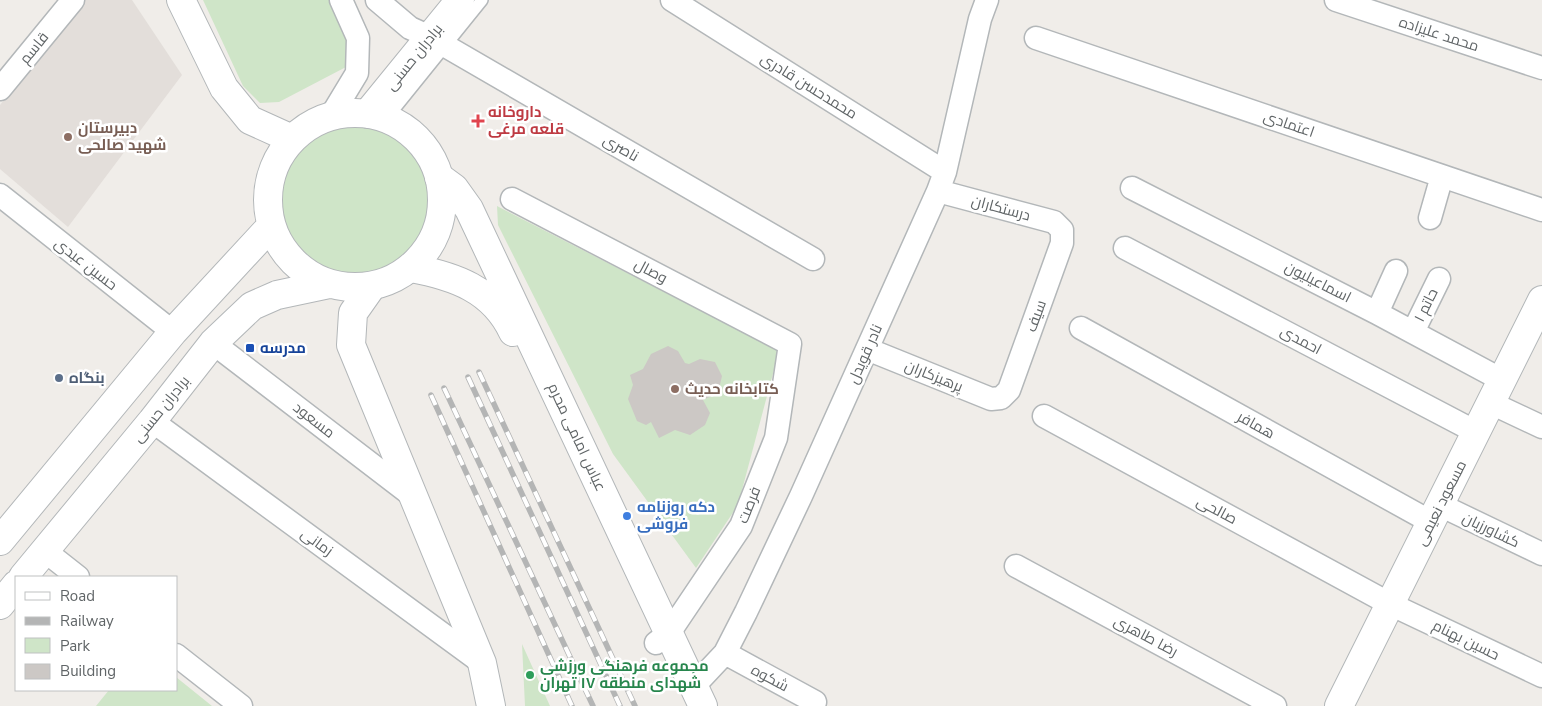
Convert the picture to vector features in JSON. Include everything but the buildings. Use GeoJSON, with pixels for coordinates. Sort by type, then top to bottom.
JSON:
{"type":"FeatureCollection","features":[{"type":"Feature","properties":{"kind":"main road"},"geometry":{"type":"LineString","coordinates":[[180,0],[224,88],[250,120],[292,139]]}},
{"type":"Feature","properties":{"kind":"main road","name":"برادران حسنی"},"geometry":{"type":"LineString","coordinates":[[377,116],[437,41],[460,0]]}},
{"type":"Feature","properties":{"kind":"main road"},"geometry":{"type":"LineString","coordinates":[[349,113],[377,116],[402,127],[418,140],[429,154],[439,178],[442,202],[438,226],[428,249],[411,268],[393,279],[372,286],[350,288],[328,284],[303,272],[284,251],[271,226],[267,203],[269,180],[278,158],[292,139],[310,125],[332,116],[349,113]]}},
{"type":"Feature","properties":{"kind":"main road","name":"عباس امامی محرم"},"geometry":{"type":"LineString","coordinates":[[439,178],[454,188],[469,209],[663,638]]}},
{"type":"Feature","properties":{"kind":"main road"},"geometry":{"type":"LineString","coordinates":[[0,540],[173,332],[271,226]]}},
{"type":"Feature","properties":{"kind":"main road","name":"عباس امامی محرم"},"geometry":{"type":"LineString","coordinates":[[411,268],[445,274],[470,285],[492,302],[512,328],[694,699]]}},
{"type":"Feature","properties":{"kind":"main road","name":"برادران حسنی"},"geometry":{"type":"LineString","coordinates":[[24,576],[152,421],[213,343],[252,306],[277,295],[328,284]]}},
{"type":"Feature","properties":{"kind":"main road"},"geometry":{"type":"LineString","coordinates":[[372,286],[353,313],[351,345],[482,663],[491,706]]}},
{"type":"Feature","properties":{"kind":"main road","name":"مسعود نعیمی"},"geometry":{"type":"LineString","coordinates":[[1339,706],[1542,300]]}},
{"type":"Feature","properties":{"kind":"main road"},"geometry":{"type":"LineString","coordinates":[[41,491],[72,517]]}},
{"type":"Feature","properties":{"kind":"main road"},"geometry":{"type":"LineString","coordinates":[[0,605],[15,586]]}},
{"type":"Feature","properties":{"kind":"street"},"geometry":{"type":"LineString","coordinates":[[332,116],[357,72],[358,38],[341,0]]}},
{"type":"Feature","properties":{"kind":"street","name":"ناصری"},"geometry":{"type":"LineString","coordinates":[[377,0],[410,28],[437,41],[813,259]]}},
{"type":"Feature","properties":{"kind":"street","name":"محمدحسن قادری"},"geometry":{"type":"LineString","coordinates":[[672,0],[942,181]]}},
{"type":"Feature","properties":{"kind":"street","name":"نادر قویدل"},"geometry":{"type":"LineString","coordinates":[[694,699],[725,653],[801,496],[942,181],[980,19],[987,0]]}},
{"type":"Feature","properties":{"kind":"street","name":"محمد علیزاده"},"geometry":{"type":"LineString","coordinates":[[1336,0],[1542,68]]}},
{"type":"Feature","properties":{"kind":"street","name":"قاسم"},"geometry":{"type":"LineString","coordinates":[[0,89],[66,2]]}},
{"type":"Feature","properties":{"kind":"street","name":"اعتمادی"},"geometry":{"type":"LineString","coordinates":[[1036,38],[1542,210]]}},
{"type":"Feature","properties":{"kind":"street"},"geometry":{"type":"LineString","coordinates":[[1430,218],[1442,176]]}},
{"type":"Feature","properties":{"kind":"street","name":"درستکاران"},"geometry":{"type":"LineString","coordinates":[[942,181],[1054,222],[1062,230]]}},
{"type":"Feature","properties":{"kind":"street","name":"اسماعیلیون"},"geometry":{"type":"LineString","coordinates":[[1132,188],[1413,332],[1542,428]]}},
{"type":"Feature","properties":{"kind":"street","name":"حسین عبدی"},"geometry":{"type":"LineString","coordinates":[[0,195],[173,332]]}},
{"type":"Feature","properties":{"kind":"street","name":"وصال"},"geometry":{"type":"LineString","coordinates":[[512,199],[790,344]]}},
{"type":"Feature","properties":{"kind":"street","name":"سیف"},"geometry":{"type":"LineString","coordinates":[[1001,398],[1009,390],[1062,242],[1062,230]]}},
{"type":"Feature","properties":{"kind":"street","name":"احمدی"},"geometry":{"type":"LineString","coordinates":[[1125,248],[1476,432]]}},
{"type":"Feature","properties":{"kind":"street"},"geometry":{"type":"LineString","coordinates":[[1377,312],[1396,271]]}},
{"type":"Feature","properties":{"kind":"street","name":"حاتم ۱"},"geometry":{"type":"LineString","coordinates":[[1413,332],[1439,279]]}},
{"type":"Feature","properties":{"kind":"street","name":"همافر"},"geometry":{"type":"LineString","coordinates":[[1081,328],[1436,513]]}},
{"type":"Feature","properties":{"kind":"street","name":"مسعود"},"geometry":{"type":"LineString","coordinates":[[213,343],[414,497]]}},
{"type":"Feature","properties":{"kind":"street","name":"فرصت"},"geometry":{"type":"LineString","coordinates":[[663,638],[741,526],[776,438],[790,344]]}},
{"type":"Feature","properties":{"kind":"street","name":"پرهیزکاران"},"geometry":{"type":"LineString","coordinates":[[867,349],[991,399],[1001,398]]}},
{"type":"Feature","properties":{"kind":"street","name":"صالحی"},"geometry":{"type":"LineString","coordinates":[[1044,416],[1390,604]]}},
{"type":"Feature","properties":{"kind":"street","name":"زمانی"},"geometry":{"type":"LineString","coordinates":[[152,421],[482,663]]}},
{"type":"Feature","properties":{"kind":"street","name":"کشاورزیان"},"geometry":{"type":"LineString","coordinates":[[1436,513],[1542,554]]}},
{"type":"Feature","properties":{"kind":"street"},"geometry":{"type":"LineString","coordinates":[[45,551],[77,576]]}},
{"type":"Feature","properties":{"kind":"street","name":"رضا طاهری"},"geometry":{"type":"LineString","coordinates":[[1016,566],[1275,706]]}},
{"type":"Feature","properties":{"kind":"street","name":"حسین بهنام"},"geometry":{"type":"LineString","coordinates":[[1390,604],[1542,676]]}},
{"type":"Feature","properties":{"kind":"street","name":"شکوه"},"geometry":{"type":"LineString","coordinates":[[725,653],[815,702]]}},
{"type":"Feature","properties":{"kind":"street"},"geometry":{"type":"LineString","coordinates":[[178,657],[241,706]]}},
{"type":"Feature","properties":{"kind":"lane"},"geometry":{"type":"LineString","coordinates":[[437,41],[482,0]]}},
{"type":"Feature","properties":{"kind":"shaded area","name":"دبیرستان شهید صالحی"},"geometry":{"type":"Polygon","coordinates":[[[84,0],[132,0],[182,75],[68,227],[0,169],[0,105],[84,0]]]}},
{"type":"Feature","properties":{"kind":"green space"},"geometry":{"type":"Polygon","coordinates":[[[203,0],[332,0],[347,32],[349,41],[349,58],[346,67],[279,102],[260,103],[243,86],[203,0]]]}},
{"type":"Feature","properties":{"kind":"green space"},"geometry":{"type":"Polygon","coordinates":[[[356,126],[385,132],[409,148],[425,172],[431,201],[425,230],[409,254],[385,270],[356,276],[327,270],[303,254],[287,230],[281,201],[287,172],[303,148],[327,132],[356,126]]]}},
{"type":"Feature","properties":{"kind":"green space"},"geometry":{"type":"Polygon","coordinates":[[[497,206],[779,351],[738,505],[696,568],[613,454],[498,225],[497,206]]]}},
{"type":"Feature","properties":{"kind":"green space","name":"مجموعه فرهنگی ورزشی شهدای منطقه ۱۷ تهران"},"geometry":{"type":"Polygon","coordinates":[[[522,644],[550,706],[525,706],[522,644]]]}},
{"type":"Feature","properties":{"kind":"green space"},"geometry":{"type":"Polygon","coordinates":[[[178,679],[212,706],[96,706],[108,691],[178,691],[178,679]]]}},
{"type":"Feature","properties":{"kind":"railway"},"geometry":{"type":"LineString","coordinates":[[479,372],[635,706]]}},
{"type":"Feature","properties":{"kind":"railway"},"geometry":{"type":"LineString","coordinates":[[468,377],[620,706]]}},
{"type":"Feature","properties":{"kind":"railway"},"geometry":{"type":"LineString","coordinates":[[444,388],[593,706]]}},
{"type":"Feature","properties":{"kind":"railway"},"geometry":{"type":"LineString","coordinates":[[431,395],[572,706]]}},
{"type":"Feature","properties":{"kind":"place","name":"داروخانه قلعه مرغی"},"geometry":{"type":"Point","coordinates":[478,121]}},
{"type":"Feature","properties":{"kind":"place","name":"دبیرستان شهید صالحی"},"geometry":{"type":"Point","coordinates":[68,137]}},
{"type":"Feature","properties":{"kind":"place","name":"مدرسه"},"geometry":{"type":"Point","coordinates":[250,348]}},
{"type":"Feature","properties":{"kind":"place","name":"بنگاه"},"geometry":{"type":"Point","coordinates":[59,378]}},
{"type":"Feature","properties":{"kind":"place","name":"کتابخانه حدیث"},"geometry":{"type":"Point","coordinates":[675,389]}},
{"type":"Feature","properties":{"kind":"place","name":"دکه روزنامه فروشی"},"geometry":{"type":"Point","coordinates":[627,516]}},
{"type":"Feature","properties":{"kind":"place","name":"مجموعه فرهنگی ورزشی شهدای منطقه ۱۷ تهران"},"geometry":{"type":"Point","coordinates":[530,675]}}]}
